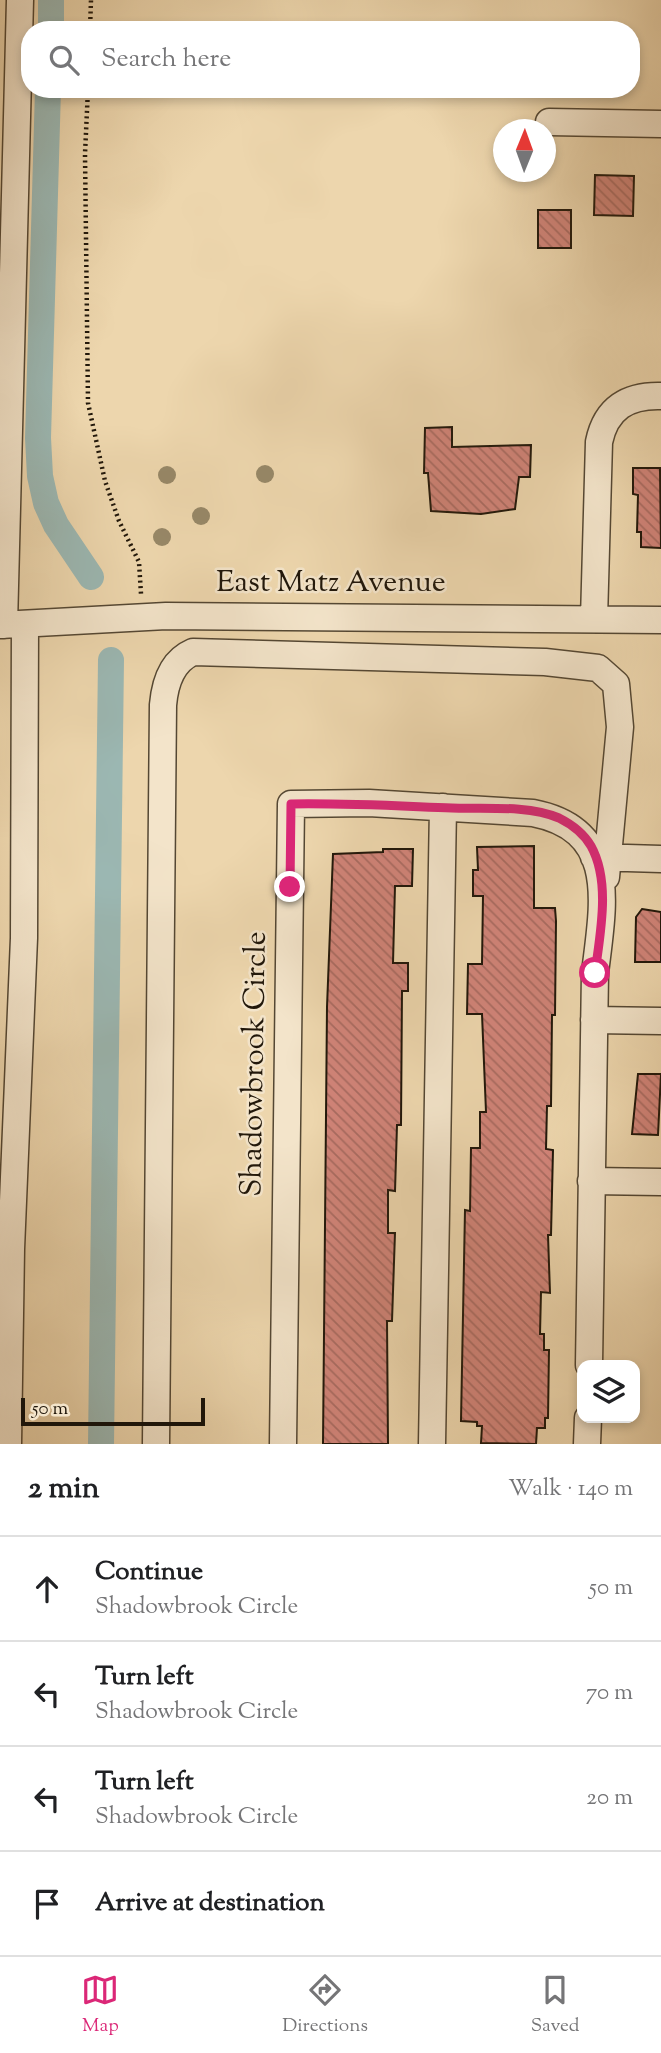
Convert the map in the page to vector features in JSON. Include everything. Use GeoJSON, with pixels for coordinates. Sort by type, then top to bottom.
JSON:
{"type":"FeatureCollection","features":[{"type":"Feature","properties":{"kind":"street"},"geometry":{"type":"LineString","coordinates":[[8,1444],[4,1408],[12,781],[4,469],[7,168],[20,57],[20,0]]}},
{"type":"Feature","properties":{"kind":"street"},"geometry":{"type":"LineString","coordinates":[[556,122],[661,124]]}},
{"type":"Feature","properties":{"kind":"street"},"geometry":{"type":"LineString","coordinates":[[594,619],[599,442],[602,426],[612,410],[627,401],[661,396]]}},
{"type":"Feature","properties":{"kind":"street","name":"East Matz Avenue"},"geometry":{"type":"LineString","coordinates":[[10,625],[142,617],[299,615],[661,620]]}},
{"type":"Feature","properties":{"kind":"street"},"geometry":{"type":"LineString","coordinates":[[156,1444],[163,705],[165,685],[180,658],[193,652],[545,662],[598,668],[616,684],[620,727],[601,857],[661,859]]}},
{"type":"Feature","properties":{"kind":"street","name":"Shadowbrook Circle"},"geometry":{"type":"LineString","coordinates":[[283,1444],[291,804],[369,803],[504,809],[558,818],[578,830],[601,857],[602,913],[595,973],[589,1360]]}},
{"type":"Feature","properties":{"kind":"street"},"geometry":{"type":"LineString","coordinates":[[432,1444],[443,807]]}},
{"type":"Feature","properties":{"kind":"street"},"geometry":{"type":"LineString","coordinates":[[594,1020],[661,1021]]}},
{"type":"Feature","properties":{"kind":"street"},"geometry":{"type":"LineString","coordinates":[[591,1181],[661,1182]]}},
{"type":"Feature","properties":{"kind":"street"},"geometry":{"type":"LineString","coordinates":[[587,1444],[588,1423]]}},
{"type":"Feature","properties":{"kind":"path"},"geometry":{"type":"LineString","coordinates":[[90,21],[91,0]]}},
{"type":"Feature","properties":{"kind":"path"},"geometry":{"type":"LineString","coordinates":[[88,98],[85,154],[88,403],[105,481],[119,521],[139,562],[142,617]]}},
{"type":"Feature","properties":{"kind":"building"},"geometry":{"type":"Polygon","coordinates":[[[595,175],[634,176],[633,216],[594,215],[595,175]]]}},
{"type":"Feature","properties":{"kind":"building"},"geometry":{"type":"Polygon","coordinates":[[[538,210],[571,210],[571,248],[538,248],[538,210]]]}},
{"type":"Feature","properties":{"kind":"building"},"geometry":{"type":"Polygon","coordinates":[[[452,427],[452,447],[531,445],[530,477],[519,477],[515,509],[481,514],[431,511],[428,473],[424,473],[425,428],[452,427]]]}},
{"type":"Feature","properties":{"kind":"building"},"geometry":{"type":"Polygon","coordinates":[[[633,468],[660,468],[661,548],[641,547],[641,532],[637,532],[638,495],[633,494],[633,468]]]}},
{"type":"Feature","properties":{"kind":"building"},"geometry":{"type":"Polygon","coordinates":[[[534,846],[534,908],[555,908],[556,921],[555,1015],[552,1015],[551,1106],[547,1106],[546,1149],[553,1150],[551,1235],[548,1235],[550,1293],[541,1292],[540,1334],[544,1334],[544,1350],[549,1350],[548,1418],[545,1418],[545,1428],[537,1428],[536,1444],[481,1443],[482,1426],[477,1426],[477,1422],[461,1421],[465,1210],[470,1211],[471,1148],[480,1148],[480,1112],[486,1112],[482,1014],[467,1014],[468,964],[482,964],[483,896],[473,896],[473,870],[478,870],[477,847],[534,846]]]}},
{"type":"Feature","properties":{"kind":"building"},"geometry":{"type":"Polygon","coordinates":[[[383,849],[413,849],[412,886],[395,886],[393,963],[408,963],[408,991],[402,991],[401,1125],[397,1125],[395,1191],[388,1190],[388,1233],[395,1233],[392,1321],[387,1321],[388,1444],[323,1444],[327,1007],[333,854],[383,852],[383,849]]]}},
{"type":"Feature","properties":{"kind":"building"},"geometry":{"type":"Polygon","coordinates":[[[642,909],[661,912],[661,962],[635,962],[636,917],[642,909]]]}},
{"type":"Feature","properties":{"kind":"building"},"geometry":{"type":"Polygon","coordinates":[[[638,1074],[661,1074],[658,1135],[632,1134],[638,1074]]]}},
{"type":"Feature","properties":{"kind":"waterway"},"geometry":{"type":"LineString","coordinates":[[51,0],[51,21]]}},
{"type":"Feature","properties":{"kind":"waterway"},"geometry":{"type":"LineString","coordinates":[[48,98],[38,438],[40,476],[46,503],[56,525],[91,577]]}},
{"type":"Feature","properties":{"kind":"waterway"},"geometry":{"type":"LineString","coordinates":[[101,1444],[111,660]]}},
{"type":"Feature","properties":{"kind":"route"},"geometry":{"type":"LineString","coordinates":[[290,887],[291,804],[369,803],[504,809],[558,818],[578,830],[591,846],[597,862],[602,913],[595,973]]}}]}
